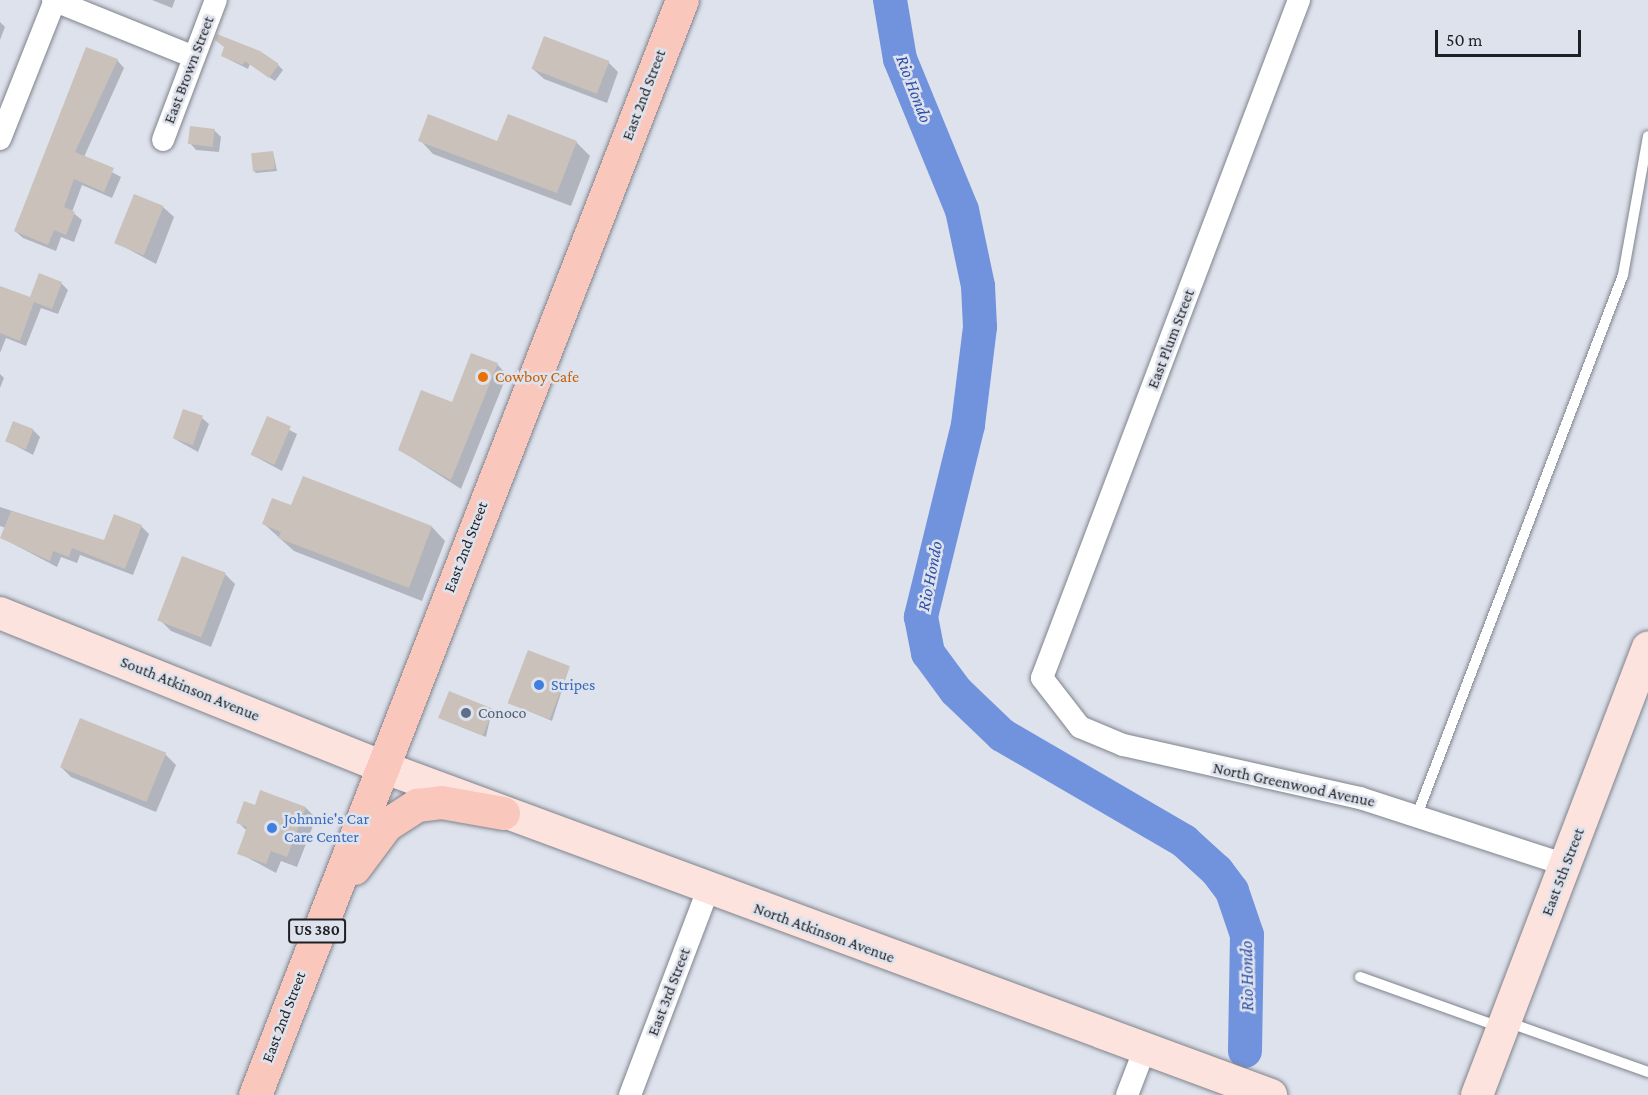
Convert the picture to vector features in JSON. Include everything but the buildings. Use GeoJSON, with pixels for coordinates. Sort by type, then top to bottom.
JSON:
{"type":"FeatureCollection","features":[{"type":"Feature","properties":{"kind":"main road","name":"East 2nd Street"},"geometry":{"type":"LineString","coordinates":[[255,1095],[380,766],[682,0]]}},
{"type":"Feature","properties":{"kind":"main road","name":"South Atkinson Avenue"},"geometry":{"type":"LineString","coordinates":[[0,613],[380,766]]}},
{"type":"Feature","properties":{"kind":"main road","name":"East 5th Street"},"geometry":{"type":"LineString","coordinates":[[1477,1095],[1648,648]]}},
{"type":"Feature","properties":{"kind":"main road","name":"North Atkinson Avenue"},"geometry":{"type":"LineString","coordinates":[[380,766],[708,890],[1271,1095]]}},
{"type":"Feature","properties":{"kind":"main road"},"geometry":{"type":"LineString","coordinates":[[320,923],[368,847],[396,815],[441,802],[503,813]]}},
{"type":"Feature","properties":{"kind":"street"},"geometry":{"type":"LineString","coordinates":[[0,139],[55,0],[194,57]]}},
{"type":"Feature","properties":{"kind":"street","name":"East Brown Street"},"geometry":{"type":"LineString","coordinates":[[163,140],[216,0]]}},
{"type":"Feature","properties":{"kind":"street","name":"East Plum Street"},"geometry":{"type":"LineString","coordinates":[[1042,678],[1299,0]]}},
{"type":"Feature","properties":{"kind":"street","name":"North Greenwood Avenue"},"geometry":{"type":"LineString","coordinates":[[1042,678],[1080,727],[1123,745],[1417,815],[1566,865]]}},
{"type":"Feature","properties":{"kind":"street","name":"East 3rd Street"},"geometry":{"type":"LineString","coordinates":[[634,1094],[708,890]]}},
{"type":"Feature","properties":{"kind":"street"},"geometry":{"type":"LineString","coordinates":[[1127,1095],[1144,1050]]}},
{"type":"Feature","properties":{"kind":"lane"},"geometry":{"type":"LineString","coordinates":[[1417,815],[1623,275],[1648,136]]}},
{"type":"Feature","properties":{"kind":"lane"},"geometry":{"type":"LineString","coordinates":[[1360,977],[1648,1072]]}},
{"type":"Feature","properties":{"kind":"waterway","name":"Rio Hondo"},"geometry":{"type":"LineString","coordinates":[[890,0],[900,59],[962,210],[978,286],[980,327],[968,425],[921,617],[928,653],[956,691],[1002,735],[1184,841],[1217,871],[1232,891],[1247,935],[1245,1051]]}},
{"type":"Feature","properties":{"kind":"place","name":"Cowboy Cafe"},"geometry":{"type":"Point","coordinates":[483,377]}},
{"type":"Feature","properties":{"kind":"place","name":"Stripes"},"geometry":{"type":"Point","coordinates":[539,685]}},
{"type":"Feature","properties":{"kind":"place","name":"Conoco"},"geometry":{"type":"Point","coordinates":[466,713]}},
{"type":"Feature","properties":{"kind":"place","name":"Johnnie's Car Care Center"},"geometry":{"type":"Point","coordinates":[272,828]}}]}
